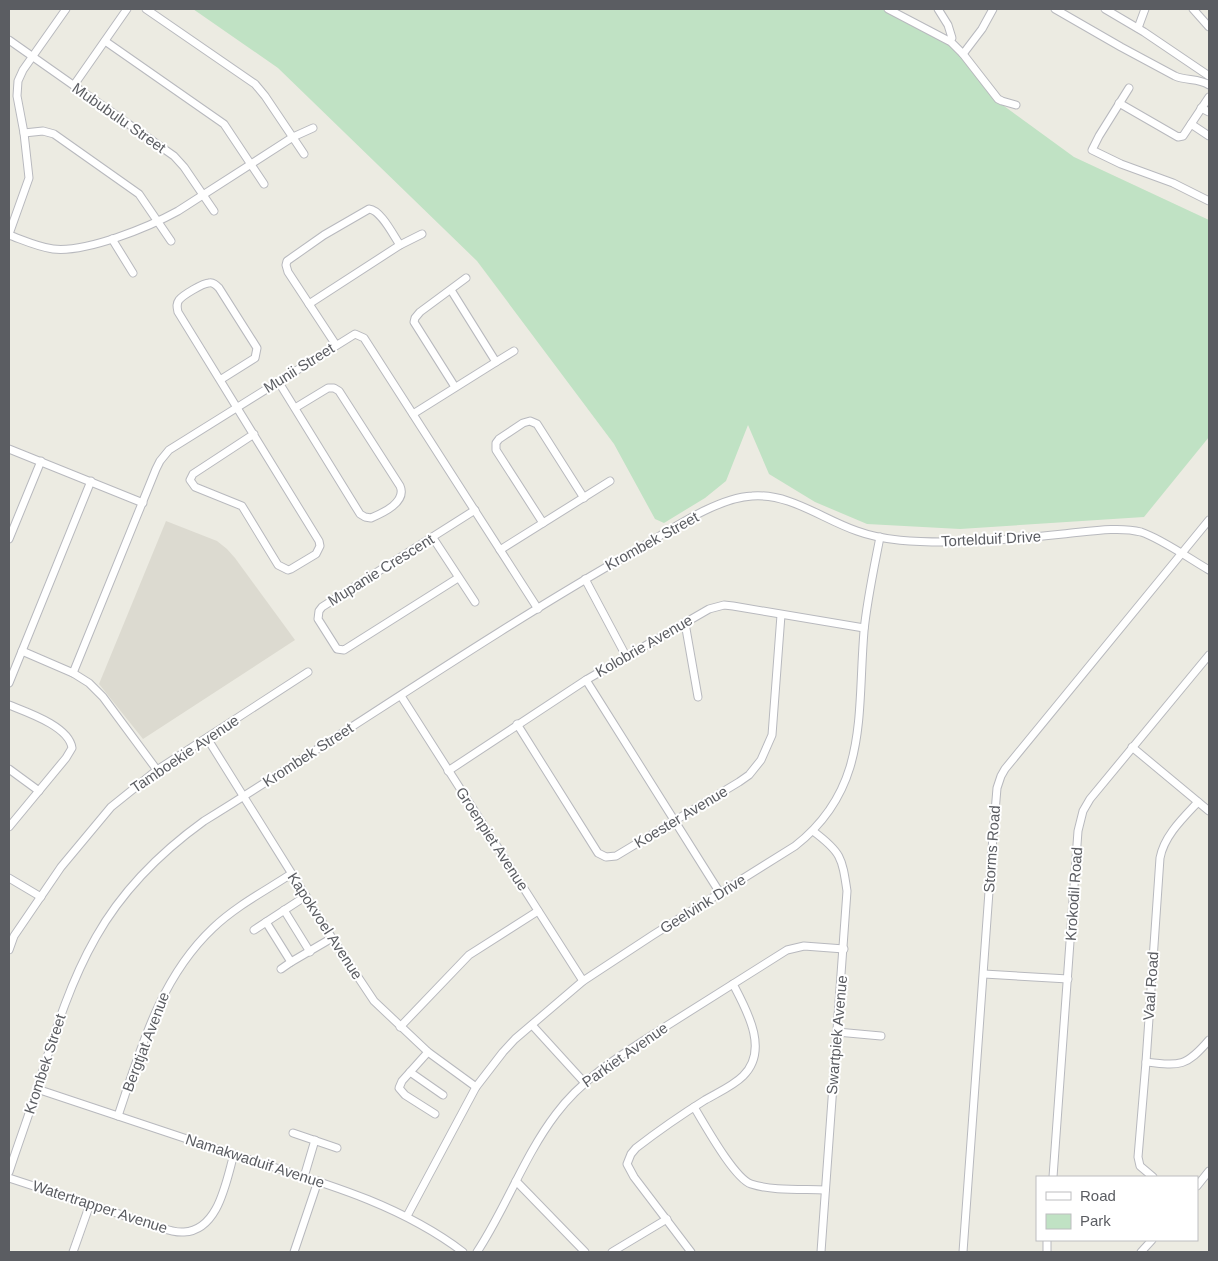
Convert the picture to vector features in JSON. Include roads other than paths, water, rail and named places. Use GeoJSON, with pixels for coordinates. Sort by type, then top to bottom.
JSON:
{"type":"FeatureCollection","features":[{"type":"Feature","properties":{"kind":"street"},"geometry":{"type":"LineString","coordinates":[[66,9],[20,76],[17,88],[29,178],[9,234],[45,248],[55,249],[75,249],[112,239],[178,211],[293,137],[313,128]]}},
{"type":"Feature","properties":{"kind":"street"},"geometry":{"type":"LineString","coordinates":[[74,85],[127,9]]}},
{"type":"Feature","properties":{"kind":"street"},"geometry":{"type":"LineString","coordinates":[[146,9],[255,84],[304,154]]}},
{"type":"Feature","properties":{"kind":"street"},"geometry":{"type":"LineString","coordinates":[[888,9],[950,41],[963,54],[998,99],[1002,102],[1016,105]]}},
{"type":"Feature","properties":{"kind":"street"},"geometry":{"type":"LineString","coordinates":[[938,9],[951,31],[950,41]]}},
{"type":"Feature","properties":{"kind":"street"},"geometry":{"type":"LineString","coordinates":[[963,54],[982,29],[993,9]]}},
{"type":"Feature","properties":{"kind":"street"},"geometry":{"type":"LineString","coordinates":[[1055,9],[1175,76],[1184,80],[1203,82],[1209,85]]}},
{"type":"Feature","properties":{"kind":"street"},"geometry":{"type":"LineString","coordinates":[[1065,16],[1070,9]]}},
{"type":"Feature","properties":{"kind":"street"},"geometry":{"type":"LineString","coordinates":[[1105,9],[1138,28],[1209,76]]}},
{"type":"Feature","properties":{"kind":"street"},"geometry":{"type":"LineString","coordinates":[[1138,28],[1145,9]]}},
{"type":"Feature","properties":{"kind":"street"},"geometry":{"type":"LineString","coordinates":[[1193,9],[1209,27]]}},
{"type":"Feature","properties":{"kind":"street","name":"Mububulu Street"},"geometry":{"type":"LineString","coordinates":[[9,40],[174,156],[184,167],[214,211]]}},
{"type":"Feature","properties":{"kind":"street"},"geometry":{"type":"LineString","coordinates":[[105,41],[219,120],[228,129],[264,184]]}},
{"type":"Feature","properties":{"kind":"street"},"geometry":{"type":"LineString","coordinates":[[1129,88],[1092,150],[1121,164],[1173,183],[1209,201]]}},
{"type":"Feature","properties":{"kind":"street"},"geometry":{"type":"LineString","coordinates":[[1119,103],[1180,137],[1183,136],[1209,97]]}},
{"type":"Feature","properties":{"kind":"street"},"geometry":{"type":"LineString","coordinates":[[1201,108],[1209,112]]}},
{"type":"Feature","properties":{"kind":"street"},"geometry":{"type":"LineString","coordinates":[[1191,124],[1209,136]]}},
{"type":"Feature","properties":{"kind":"street"},"geometry":{"type":"LineString","coordinates":[[24,133],[49,132],[139,194],[171,241]]}},
{"type":"Feature","properties":{"kind":"street"},"geometry":{"type":"LineString","coordinates":[[336,345],[288,272],[286,264],[292,256],[371,208],[379,214],[400,245]]}},
{"type":"Feature","properties":{"kind":"street"},"geometry":{"type":"LineString","coordinates":[[309,304],[400,245],[422,234]]}},
{"type":"Feature","properties":{"kind":"street"},"geometry":{"type":"LineString","coordinates":[[112,239],[133,273]]}},
{"type":"Feature","properties":{"kind":"street"},"geometry":{"type":"LineString","coordinates":[[455,387],[414,322],[420,312],[466,278]]}},
{"type":"Feature","properties":{"kind":"street"},"geometry":{"type":"LineString","coordinates":[[220,380],[255,358],[257,348],[220,288],[209,283],[202,285],[180,299],[177,309],[220,380],[237,406],[254,434],[320,544],[316,554],[292,569],[278,565],[242,506],[195,487],[190,480],[193,474],[254,434]]}},
{"type":"Feature","properties":{"kind":"street"},"geometry":{"type":"LineString","coordinates":[[451,290],[494,358]]}},
{"type":"Feature","properties":{"kind":"street","name":"Munii Street"},"geometry":{"type":"LineString","coordinates":[[73,673],[156,469],[164,455],[237,406],[353,334],[364,338],[538,609]]}},
{"type":"Feature","properties":{"kind":"street"},"geometry":{"type":"LineString","coordinates":[[412,414],[455,387],[494,358],[514,351]]}},
{"type":"Feature","properties":{"kind":"street"},"geometry":{"type":"LineString","coordinates":[[278,381],[362,516],[374,518],[398,502],[402,497],[402,492],[339,391],[331,387],[325,389],[295,408]]}},
{"type":"Feature","properties":{"kind":"street"},"geometry":{"type":"LineString","coordinates":[[543,523],[496,450],[496,443],[499,439],[523,423],[530,421],[537,424],[584,498]]}},
{"type":"Feature","properties":{"kind":"street"},"geometry":{"type":"LineString","coordinates":[[9,449],[143,503]]}},
{"type":"Feature","properties":{"kind":"street"},"geometry":{"type":"LineString","coordinates":[[9,539],[40,461]]}},
{"type":"Feature","properties":{"kind":"street"},"geometry":{"type":"LineString","coordinates":[[9,684],[91,482]]}},
{"type":"Feature","properties":{"kind":"street"},"geometry":{"type":"LineString","coordinates":[[500,550],[610,482]]}},
{"type":"Feature","properties":{"kind":"street","name":"Krombek Street"},"geometry":{"type":"LineString","coordinates":[[9,1172],[56,1028],[75,979],[104,924],[122,899],[160,857],[204,821],[585,579],[718,505],[749,496],[770,497]]}},
{"type":"Feature","properties":{"kind":"street","name":"Tortelduif Drive"},"geometry":{"type":"LineString","coordinates":[[770,497],[793,503],[856,531],[880,537],[954,542],[1133,530],[1153,537],[1209,570]]}},
{"type":"Feature","properties":{"kind":"street","name":"Mupanie Crescent"},"geometry":{"type":"LineString","coordinates":[[458,578],[344,650],[337,649],[319,623],[318,615],[322,607],[475,510]]}},
{"type":"Feature","properties":{"kind":"street","name":"Storms Road"},"geometry":{"type":"LineString","coordinates":[[963,1252],[996,795],[1001,776],[1209,520]]}},
{"type":"Feature","properties":{"kind":"street","name":"Geelvink Drive"},"geometry":{"type":"LineString","coordinates":[[407,1216],[476,1087],[503,1052],[584,981],[633,948],[785,853],[813,831],[838,799],[852,764],[856,742],[864,628],[880,537]]}},
{"type":"Feature","properties":{"kind":"street"},"geometry":{"type":"LineString","coordinates":[[433,538],[475,602]]}},
{"type":"Feature","properties":{"kind":"street"},"geometry":{"type":"LineString","coordinates":[[585,579],[626,656]]}},
{"type":"Feature","properties":{"kind":"street","name":"Kolobrie Avenue"},"geometry":{"type":"LineString","coordinates":[[448,770],[586,680],[709,609],[724,605],[864,628]]}},
{"type":"Feature","properties":{"kind":"street","name":"Koester Avenue"},"geometry":{"type":"LineString","coordinates":[[517,724],[601,855],[616,856],[676,822],[749,775],[765,753],[773,726],[781,615]]}},
{"type":"Feature","properties":{"kind":"street"},"geometry":{"type":"LineString","coordinates":[[685,623],[698,698]]}},
{"type":"Feature","properties":{"kind":"street"},"geometry":{"type":"LineString","coordinates":[[22,651],[73,673],[89,683],[99,692],[157,770]]}},
{"type":"Feature","properties":{"kind":"street","name":"Krokodil Road"},"geometry":{"type":"LineString","coordinates":[[1053,1176],[1080,817],[1090,799],[1132,746],[1209,655]]}},
{"type":"Feature","properties":{"kind":"street","name":"Tamboekie Avenue"},"geometry":{"type":"LineString","coordinates":[[9,950],[13,938],[61,867],[102,817],[119,800],[157,770],[308,672]]}},
{"type":"Feature","properties":{"kind":"street"},"geometry":{"type":"LineString","coordinates":[[586,680],[720,893]]}},
{"type":"Feature","properties":{"kind":"street","name":"Groenpiet Avenue"},"geometry":{"type":"LineString","coordinates":[[401,696],[584,981]]}},
{"type":"Feature","properties":{"kind":"street"},"geometry":{"type":"LineString","coordinates":[[9,705],[48,722],[71,742],[71,753],[9,827]]}},
{"type":"Feature","properties":{"kind":"street","name":"Kapokvoel Avenue"},"geometry":{"type":"LineString","coordinates":[[207,738],[332,938],[374,1001],[428,1052],[476,1087]]}},
{"type":"Feature","properties":{"kind":"street"},"geometry":{"type":"LineString","coordinates":[[1132,746],[1209,811]]}},
{"type":"Feature","properties":{"kind":"street"},"geometry":{"type":"LineString","coordinates":[[9,769],[39,791]]}},
{"type":"Feature","properties":{"kind":"street","name":"Vaal Road"},"geometry":{"type":"LineString","coordinates":[[1152,1176],[1140,1166],[1138,1157],[1161,851],[1175,828],[1198,802]]}},
{"type":"Feature","properties":{"kind":"street","name":"Swartpiek Avenue"},"geometry":{"type":"LineString","coordinates":[[813,831],[837,852],[842,864],[848,891],[821,1252]]}},
{"type":"Feature","properties":{"kind":"street","name":"Bergtjat Avenue"},"geometry":{"type":"LineString","coordinates":[[118,1116],[149,1024],[177,970],[214,927],[238,908],[292,874]]}},
{"type":"Feature","properties":{"kind":"street"},"geometry":{"type":"LineString","coordinates":[[9,878],[41,897]]}},
{"type":"Feature","properties":{"kind":"street"},"geometry":{"type":"LineString","coordinates":[[254,930],[306,896]]}},
{"type":"Feature","properties":{"kind":"street"},"geometry":{"type":"LineString","coordinates":[[284,910],[310,952]]}},
{"type":"Feature","properties":{"kind":"street"},"geometry":{"type":"LineString","coordinates":[[400,1027],[469,955],[538,911]]}},
{"type":"Feature","properties":{"kind":"street"},"geometry":{"type":"LineString","coordinates":[[266,922],[291,962]]}},
{"type":"Feature","properties":{"kind":"street"},"geometry":{"type":"LineString","coordinates":[[281,969],[332,938]]}},
{"type":"Feature","properties":{"kind":"street","name":"Parkiet Avenue"},"geometry":{"type":"LineString","coordinates":[[477,1252],[498,1218],[516,1180],[547,1126],[584,1082],[646,1039],[792,948],[804,946],[844,948]]}},
{"type":"Feature","properties":{"kind":"street"},"geometry":{"type":"LineString","coordinates":[[984,974],[1068,980]]}},
{"type":"Feature","properties":{"kind":"street"},"geometry":{"type":"LineString","coordinates":[[691,1252],[634,1178],[628,1169],[628,1159],[636,1148],[694,1107],[744,1076],[750,1067],[753,1059],[754,1043],[752,1020],[732,984]]}},
{"type":"Feature","properties":{"kind":"street"},"geometry":{"type":"LineString","coordinates":[[532,1025],[584,1082]]}},
{"type":"Feature","properties":{"kind":"street"},"geometry":{"type":"LineString","coordinates":[[837,1032],[881,1036]]}},
{"type":"Feature","properties":{"kind":"street"},"geometry":{"type":"LineString","coordinates":[[1146,1062],[1174,1065],[1186,1062],[1192,1059],[1209,1040]]}},
{"type":"Feature","properties":{"kind":"street"},"geometry":{"type":"LineString","coordinates":[[428,1052],[402,1080],[399,1088],[405,1095],[435,1114]]}},
{"type":"Feature","properties":{"kind":"street"},"geometry":{"type":"LineString","coordinates":[[410,1072],[443,1095]]}},
{"type":"Feature","properties":{"kind":"street","name":"Namakwaduif Avenue"},"geometry":{"type":"LineString","coordinates":[[37,1089],[368,1199],[407,1216],[463,1252]]}},
{"type":"Feature","properties":{"kind":"street"},"geometry":{"type":"LineString","coordinates":[[694,1107],[735,1171],[747,1182],[771,1188],[825,1190]]}},
{"type":"Feature","properties":{"kind":"street"},"geometry":{"type":"LineString","coordinates":[[293,1133],[337,1148]]}},
{"type":"Feature","properties":{"kind":"street"},"geometry":{"type":"LineString","coordinates":[[304,1177],[316,1140]]}},
{"type":"Feature","properties":{"kind":"street","name":"Watertrapper Avenue"},"geometry":{"type":"LineString","coordinates":[[9,1178],[173,1231],[184,1232],[204,1224],[214,1212],[234,1154]]}},
{"type":"Feature","properties":{"kind":"street"},"geometry":{"type":"LineString","coordinates":[[1198,1185],[1209,1171]]}},
{"type":"Feature","properties":{"kind":"street"},"geometry":{"type":"LineString","coordinates":[[516,1180],[585,1252]]}},
{"type":"Feature","properties":{"kind":"street"},"geometry":{"type":"LineString","coordinates":[[294,1252],[318,1181]]}},
{"type":"Feature","properties":{"kind":"street"},"geometry":{"type":"LineString","coordinates":[[73,1252],[90,1204]]}},
{"type":"Feature","properties":{"kind":"street"},"geometry":{"type":"LineString","coordinates":[[612,1252],[667,1219]]}},
{"type":"Feature","properties":{"kind":"street"},"geometry":{"type":"LineString","coordinates":[[1142,1252],[1151,1241]]}}]}
